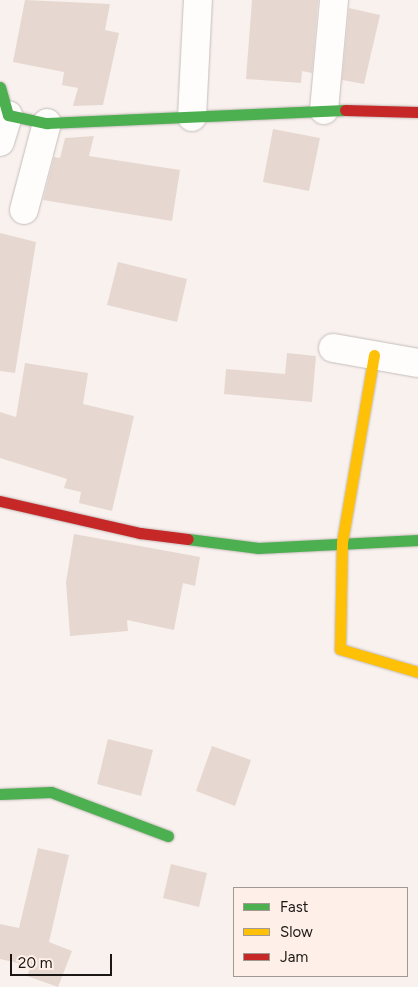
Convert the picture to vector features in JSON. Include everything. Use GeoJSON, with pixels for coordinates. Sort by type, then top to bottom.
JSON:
{"type":"FeatureCollection","features":[{"type":"Feature","properties":{"kind":"street"},"geometry":{"type":"LineString","coordinates":[[192,117],[198,0]]}},
{"type":"Feature","properties":{"kind":"street"},"geometry":{"type":"LineString","coordinates":[[324,110],[334,0]]}},
{"type":"Feature","properties":{"kind":"street"},"geometry":{"type":"LineString","coordinates":[[0,86],[8,115],[0,142]]}},
{"type":"Feature","properties":{"kind":"street"},"geometry":{"type":"LineString","coordinates":[[8,115],[47,123],[324,110],[418,112]]}},
{"type":"Feature","properties":{"kind":"street"},"geometry":{"type":"LineString","coordinates":[[24,210],[47,123]]}},
{"type":"Feature","properties":{"kind":"street"},"geometry":{"type":"LineString","coordinates":[[333,348],[418,363]]}},
{"type":"Feature","properties":{"kind":"street"},"geometry":{"type":"LineString","coordinates":[[374,355],[342,542],[340,649],[418,672]]}},
{"type":"Feature","properties":{"kind":"street"},"geometry":{"type":"LineString","coordinates":[[0,501],[200,542],[258,548],[342,542],[418,540]]}},
{"type":"Feature","properties":{"kind":"street"},"geometry":{"type":"LineString","coordinates":[[0,794],[51,792],[168,836]]}},
{"type":"Feature","properties":{"kind":"building"},"geometry":{"type":"Polygon","coordinates":[[[25,0],[110,4],[105,30],[119,33],[103,105],[73,106],[78,88],[62,85],[64,72],[13,62],[25,0]]]}},
{"type":"Feature","properties":{"kind":"building"},"geometry":{"type":"Polygon","coordinates":[[[252,0],[318,0],[312,73],[302,71],[301,83],[246,79],[252,0]]]}},
{"type":"Feature","properties":{"kind":"building"},"geometry":{"type":"Polygon","coordinates":[[[349,8],[380,15],[364,84],[342,80],[349,8]]]}},
{"type":"Feature","properties":{"kind":"building"},"geometry":{"type":"Polygon","coordinates":[[[273,129],[320,138],[309,191],[263,182],[273,129]]]}},
{"type":"Feature","properties":{"kind":"building"},"geometry":{"type":"Polygon","coordinates":[[[94,136],[89,156],[180,170],[172,221],[43,200],[54,157],[60,158],[65,138],[94,136]]]}},
{"type":"Feature","properties":{"kind":"building"},"geometry":{"type":"Polygon","coordinates":[[[0,233],[36,242],[15,373],[0,371],[0,233]]]}},
{"type":"Feature","properties":{"kind":"building"},"geometry":{"type":"Polygon","coordinates":[[[118,262],[187,279],[177,322],[107,305],[118,262]]]}},
{"type":"Feature","properties":{"kind":"building"},"geometry":{"type":"Polygon","coordinates":[[[287,353],[316,356],[312,402],[224,394],[226,369],[285,374],[287,353]]]}},
{"type":"Feature","properties":{"kind":"building"},"geometry":{"type":"Polygon","coordinates":[[[25,363],[88,373],[83,404],[134,416],[112,511],[79,503],[81,492],[64,488],[67,479],[0,458],[0,412],[16,417],[25,363]]]}},
{"type":"Feature","properties":{"kind":"building"},"geometry":{"type":"Polygon","coordinates":[[[74,534],[200,557],[195,586],[183,583],[174,630],[127,620],[128,631],[70,636],[66,582],[74,534]]]}},
{"type":"Feature","properties":{"kind":"building"},"geometry":{"type":"Polygon","coordinates":[[[108,739],[153,750],[141,796],[97,784],[108,739]]]}},
{"type":"Feature","properties":{"kind":"building"},"geometry":{"type":"Polygon","coordinates":[[[212,746],[251,760],[235,806],[196,791],[212,746]]]}},
{"type":"Feature","properties":{"kind":"building"},"geometry":{"type":"Polygon","coordinates":[[[38,848],[69,855],[49,942],[72,951],[58,987],[27,976],[31,966],[0,959],[0,924],[19,928],[38,848]]]}},
{"type":"Feature","properties":{"kind":"building"},"geometry":{"type":"Polygon","coordinates":[[[171,864],[207,873],[199,907],[163,898],[171,864]]]}},
{"type":"Feature","properties":{"kind":"traffic: fast"},"geometry":{"type":"LineString","coordinates":[[0,87],[8,115],[47,123],[345,110]]}},
{"type":"Feature","properties":{"kind":"traffic: fast"},"geometry":{"type":"LineString","coordinates":[[188,539],[258,548],[418,540]]}},
{"type":"Feature","properties":{"kind":"traffic: fast"},"geometry":{"type":"LineString","coordinates":[[0,794],[51,792],[168,836]]}},
{"type":"Feature","properties":{"kind":"traffic: slow"},"geometry":{"type":"LineString","coordinates":[[374,355],[342,542],[340,649],[418,672]]}},
{"type":"Feature","properties":{"kind":"traffic: jam"},"geometry":{"type":"LineString","coordinates":[[345,110],[418,112]]}},
{"type":"Feature","properties":{"kind":"traffic: jam"},"geometry":{"type":"LineString","coordinates":[[0,501],[140,533],[188,539]]}}]}
